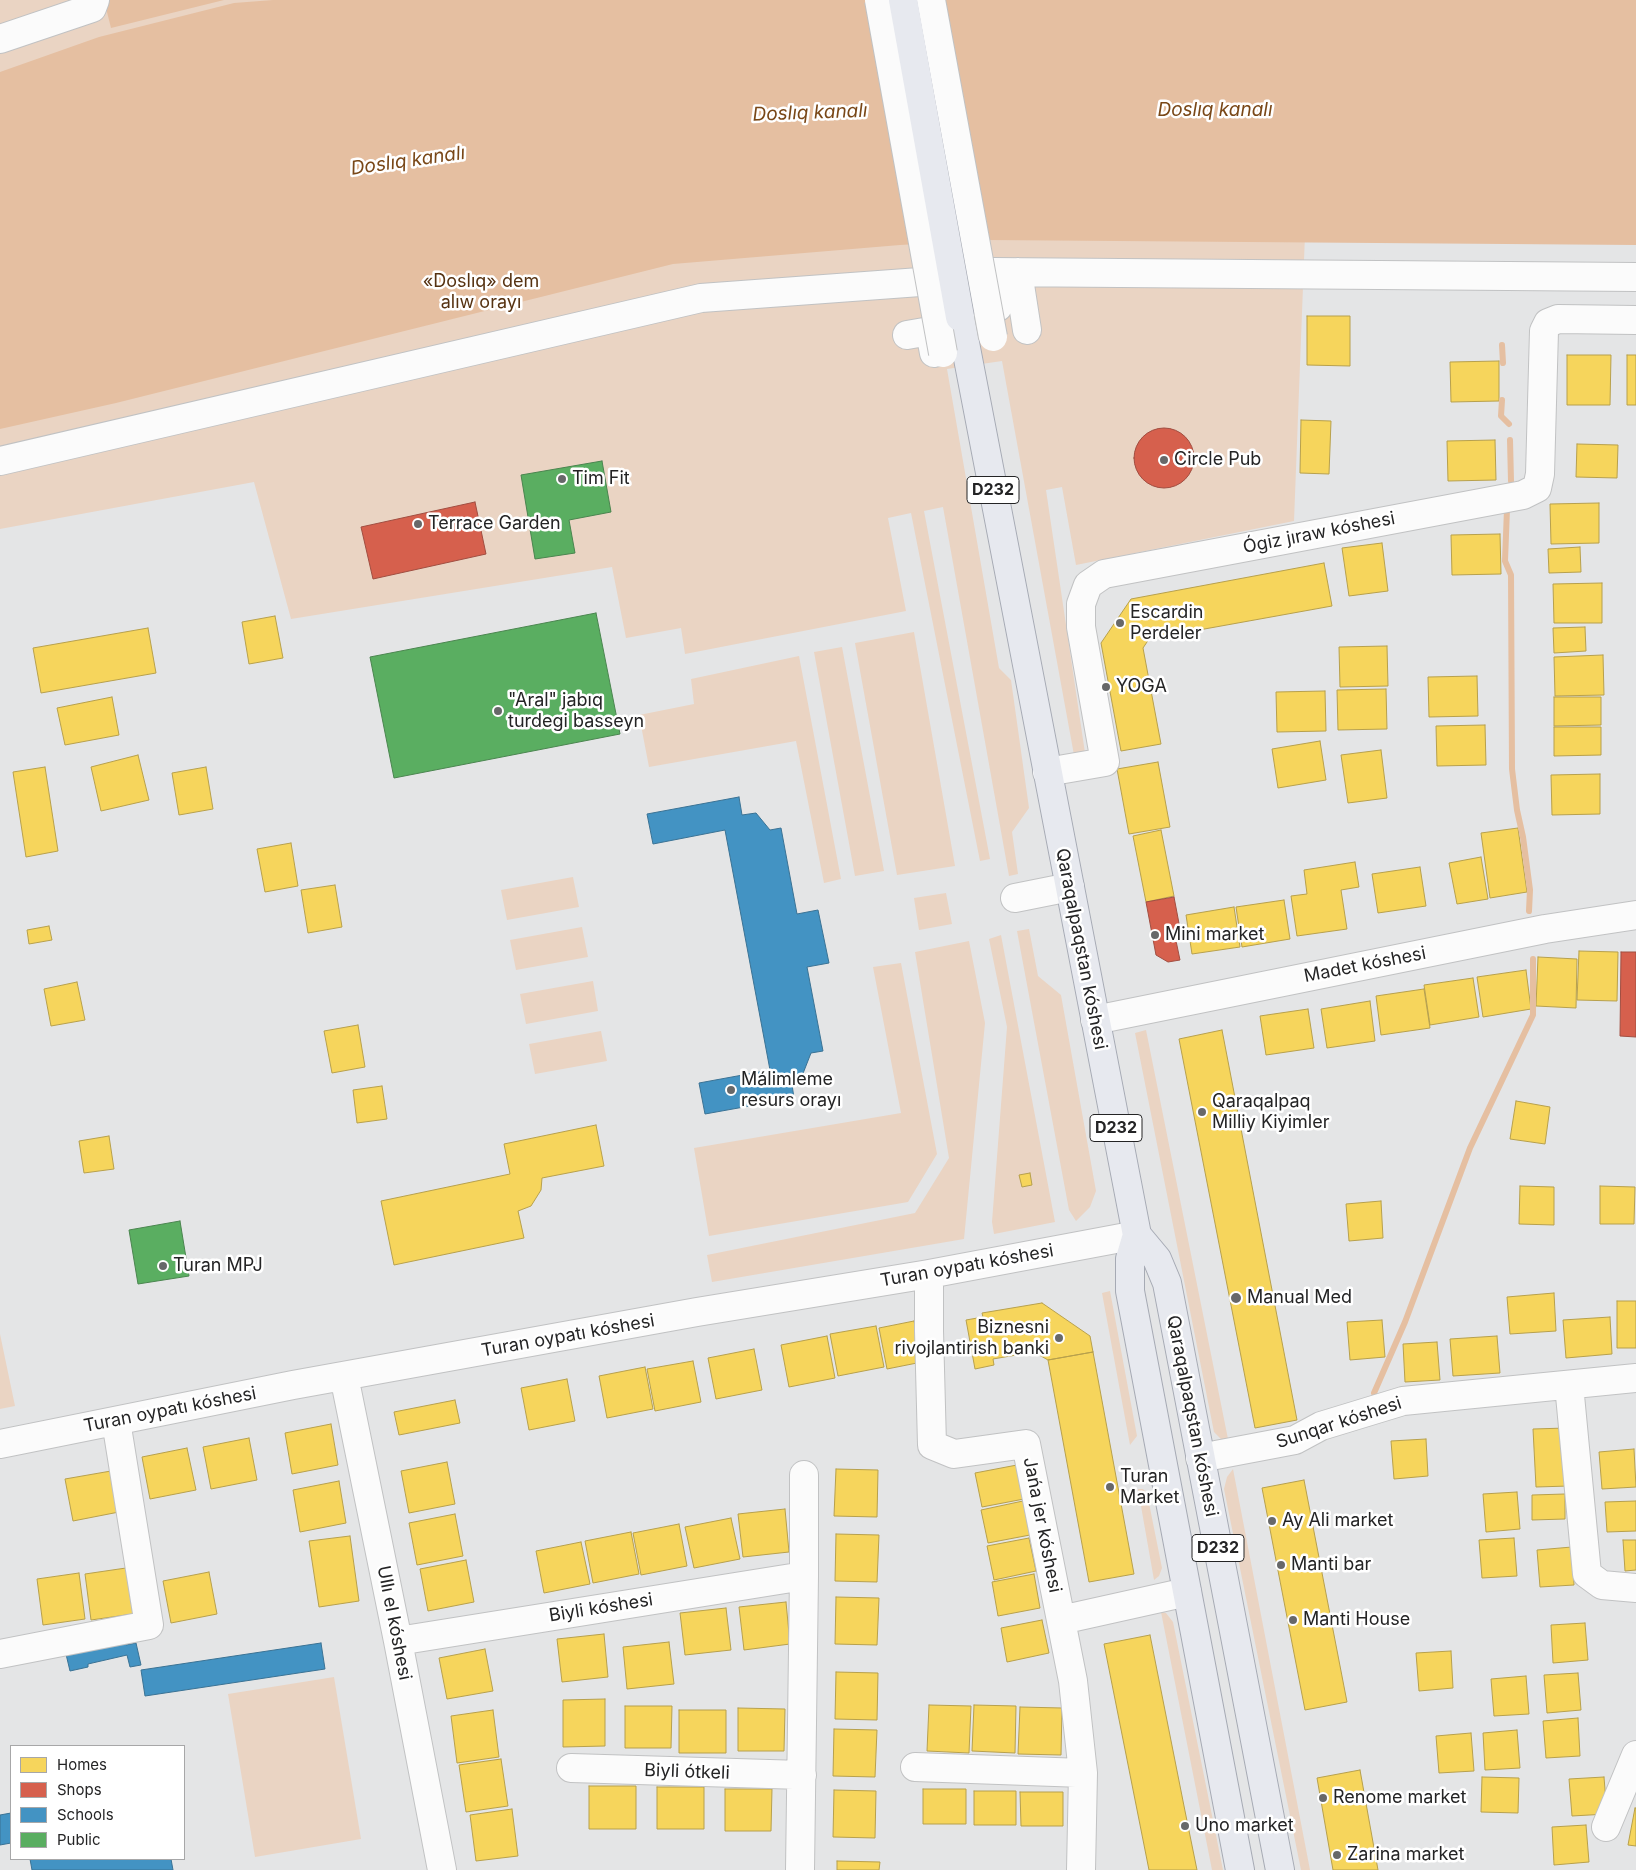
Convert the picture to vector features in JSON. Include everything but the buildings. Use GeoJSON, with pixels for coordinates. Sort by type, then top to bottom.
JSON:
{"type":"FeatureCollection","features":[{"type":"Feature","properties":{"kind":"main road","name":"Qaraqalpaqstan kóshesi"},"geometry":{"type":"LineString","coordinates":[[903,0],[960,317],[1137,1235],[1130,1259],[1130,1291],[1240,1870]]}},
{"type":"Feature","properties":{"kind":"main road","name":"Qaraqalpaqstan kóshesi"},"geometry":{"type":"LineString","coordinates":[[1137,1235],[1157,1259],[1167,1283],[1280,1870]]}},
{"type":"Feature","properties":{"kind":"street"},"geometry":{"type":"LineString","coordinates":[[0,39],[92,8],[95,0]]}},
{"type":"Feature","properties":{"kind":"street"},"geometry":{"type":"LineString","coordinates":[[879,0],[939,353],[930,331],[907,335]]}},
{"type":"Feature","properties":{"kind":"street"},"geometry":{"type":"LineString","coordinates":[[931,0],[1008,334],[992,272],[1018,272],[1636,277]]}},
{"type":"Feature","properties":{"kind":"street"},"geometry":{"type":"LineString","coordinates":[[0,461],[701,298],[920,282]]}},
{"type":"Feature","properties":{"kind":"street","name":"Ógiz jıraw kóshesi"},"geometry":{"type":"LineString","coordinates":[[1047,772],[1105,762],[1081,627],[1080,604],[1088,585],[1104,574],[1524,495],[1537,488],[1540,474],[1544,331],[1548,323],[1558,319],[1636,320]]}},
{"type":"Feature","properties":{"kind":"street"},"geometry":{"type":"LineString","coordinates":[[1015,898],[1070,888]]}},
{"type":"Feature","properties":{"kind":"street","name":"Madet kóshesi"},"geometry":{"type":"LineString","coordinates":[[1095,1020],[1545,929],[1636,915]]}},
{"type":"Feature","properties":{"kind":"street","name":"Turan oypatı kóshesi"},"geometry":{"type":"LineString","coordinates":[[0,1444],[344,1376],[692,1313],[929,1274],[1137,1235]]}},
{"type":"Feature","properties":{"kind":"street","name":"Jańa jer kóshesi"},"geometry":{"type":"LineString","coordinates":[[929,1274],[932,1445],[954,1454],[1026,1444],[1073,1681],[1083,1773],[1080,1870]]}},
{"type":"Feature","properties":{"kind":"street","name":"Ullı el kóshesi"},"geometry":{"type":"LineString","coordinates":[[344,1376],[442,1870]]}},
{"type":"Feature","properties":{"kind":"street","name":"Sunqar kóshesi"},"geometry":{"type":"LineString","coordinates":[[1200,1458],[1295,1440],[1321,1426],[1402,1401],[1636,1378]]}},
{"type":"Feature","properties":{"kind":"street"},"geometry":{"type":"LineString","coordinates":[[1569,1384],[1587,1574],[1602,1585],[1636,1588]]}},
{"type":"Feature","properties":{"kind":"street"},"geometry":{"type":"LineString","coordinates":[[0,1654],[148,1625],[116,1422]]}},
{"type":"Feature","properties":{"kind":"street"},"geometry":{"type":"LineString","coordinates":[[800,1870],[804,1474]]}},
{"type":"Feature","properties":{"kind":"street","name":"Biyli kóshesi"},"geometry":{"type":"LineString","coordinates":[[398,1641],[804,1576]]}},
{"type":"Feature","properties":{"kind":"street"},"geometry":{"type":"LineString","coordinates":[[1061,1620],[1187,1592]]}},
{"type":"Feature","properties":{"kind":"street"},"geometry":{"type":"LineString","coordinates":[[1606,1827],[1636,1755]]}},
{"type":"Feature","properties":{"kind":"street"},"geometry":{"type":"LineString","coordinates":[[915,1767],[1083,1773]]}},
{"type":"Feature","properties":{"kind":"street","name":"Biyli ótkeli"},"geometry":{"type":"LineString","coordinates":[[571,1768],[802,1775]]}},
{"type":"Feature","properties":{"kind":"green space","name":"«Doslıq» dem alıw orayı"},"geometry":{"type":"Polygon","coordinates":[[[0,0],[1314,0],[1294,521],[1076,565],[1062,487],[1046,490],[1085,753],[1074,755],[1002,361],[947,369],[999,668],[1011,680],[1029,808],[1012,832],[1018,874],[1009,876],[943,507],[924,511],[990,859],[980,861],[911,513],[888,518],[906,611],[685,654],[681,628],[626,638],[612,567],[291,619],[254,482],[0,529],[0,0]]]}},
{"type":"Feature","properties":{"kind":"green space"},"geometry":{"type":"Polygon","coordinates":[[[914,632],[955,866],[897,875],[855,643],[914,632]]]}},
{"type":"Feature","properties":{"kind":"green space"},"geometry":{"type":"Polygon","coordinates":[[[842,647],[884,871],[855,876],[814,652],[842,647]]]}},
{"type":"Feature","properties":{"kind":"green space"},"geometry":{"type":"Polygon","coordinates":[[[799,656],[841,879],[824,883],[796,741],[649,767],[639,715],[694,704],[691,679],[799,656]]]}},
{"type":"Feature","properties":{"kind":"green space"},"geometry":{"type":"Polygon","coordinates":[[[573,877],[579,907],[507,920],[501,890],[573,877]]]}},
{"type":"Feature","properties":{"kind":"green space"},"geometry":{"type":"Polygon","coordinates":[[[946,893],[952,924],[919,930],[914,898],[946,893]]]}},
{"type":"Feature","properties":{"kind":"green space"},"geometry":{"type":"Polygon","coordinates":[[[582,927],[588,957],[516,970],[510,940],[582,927]]]}},
{"type":"Feature","properties":{"kind":"green space"},"geometry":{"type":"Polygon","coordinates":[[[1029,929],[1038,976],[1061,995],[1096,1191],[1090,1207],[1076,1221],[1069,1210],[1017,931],[1029,929]]]}},
{"type":"Feature","properties":{"kind":"green space"},"geometry":{"type":"Polygon","coordinates":[[[1001,935],[1055,1222],[994,1234],[992,1222],[1007,1027],[989,939],[1001,935]]]}},
{"type":"Feature","properties":{"kind":"green space"},"geometry":{"type":"Polygon","coordinates":[[[969,941],[985,1023],[964,1239],[712,1282],[707,1255],[915,1213],[949,1158],[915,952],[969,941]]]}},
{"type":"Feature","properties":{"kind":"green space"},"geometry":{"type":"Polygon","coordinates":[[[901,963],[937,1154],[908,1202],[709,1236],[694,1148],[901,1113],[873,967],[901,963]]]}},
{"type":"Feature","properties":{"kind":"green space"},"geometry":{"type":"Polygon","coordinates":[[[593,981],[598,1011],[526,1024],[520,994],[593,981]]]}},
{"type":"Feature","properties":{"kind":"green space"},"geometry":{"type":"Polygon","coordinates":[[[1146,1030],[1228,1439],[1221,1439],[1214,1432],[1135,1033],[1146,1030]]]}},
{"type":"Feature","properties":{"kind":"green space"},"geometry":{"type":"Polygon","coordinates":[[[601,1031],[607,1061],[535,1074],[529,1044],[601,1031]]]}},
{"type":"Feature","properties":{"kind":"green space"},"geometry":{"type":"Polygon","coordinates":[[[1110,1291],[1137,1436],[1130,1445],[1102,1293],[1110,1291]]]}},
{"type":"Feature","properties":{"kind":"green space"},"geometry":{"type":"Polygon","coordinates":[[[0,1334],[15,1406],[0,1409],[0,1334]]]}},
{"type":"Feature","properties":{"kind":"green space"},"geometry":{"type":"Polygon","coordinates":[[[1233,1469],[1310,1870],[1301,1870],[1224,1489],[1227,1477],[1233,1469]]]}},
{"type":"Feature","properties":{"kind":"green space"},"geometry":{"type":"Polygon","coordinates":[[[1138,1489],[1143,1489],[1147,1493],[1162,1568],[1159,1576],[1154,1580],[1138,1489]]]}},
{"type":"Feature","properties":{"kind":"green space"},"geometry":{"type":"Polygon","coordinates":[[[1161,1612],[1166,1613],[1173,1622],[1223,1870],[1212,1870],[1161,1612]]]}},
{"type":"Feature","properties":{"kind":"green space"},"geometry":{"type":"Polygon","coordinates":[[[334,1677],[361,1839],[255,1857],[228,1694],[334,1677]]]}},
{"type":"Feature","properties":{"kind":"water"},"geometry":{"type":"Polygon","coordinates":[[[104,0],[224,0],[111,28],[104,0]]]}},
{"type":"Feature","properties":{"kind":"water","name":"Doslıq kanalı"},"geometry":{"type":"Polygon","coordinates":[[[273,0],[1636,0],[1636,245],[987,240],[900,245],[673,264],[116,403],[0,429],[0,72],[99,37],[234,3],[273,0]]]}},
{"type":"Feature","properties":{"kind":"waterway"},"geometry":{"type":"LineString","coordinates":[[1502,345],[1503,363]]}},
{"type":"Feature","properties":{"kind":"waterway"},"geometry":{"type":"LineString","coordinates":[[1502,400],[1501,416],[1509,424]]}},
{"type":"Feature","properties":{"kind":"waterway"},"geometry":{"type":"LineString","coordinates":[[1510,440],[1511,481]]}},
{"type":"Feature","properties":{"kind":"waterway"},"geometry":{"type":"LineString","coordinates":[[1507,509],[1505,561],[1511,575],[1512,769],[1530,890],[1529,911]]}},
{"type":"Feature","properties":{"kind":"waterway"},"geometry":{"type":"LineString","coordinates":[[1374,1393],[1405,1322],[1470,1148],[1533,1015],[1533,959]]}},
{"type":"Feature","properties":{"kind":"place","name":"Circle Pub"},"geometry":{"type":"Point","coordinates":[1164,460]}},
{"type":"Feature","properties":{"kind":"place","name":"Tim Fit"},"geometry":{"type":"Point","coordinates":[562,479]}},
{"type":"Feature","properties":{"kind":"place","name":"Terrace Garden"},"geometry":{"type":"Point","coordinates":[418,524]}},
{"type":"Feature","properties":{"kind":"place","name":"Escardin Perdeler"},"geometry":{"type":"Point","coordinates":[1120,623]}},
{"type":"Feature","properties":{"kind":"place","name":"YOGA"},"geometry":{"type":"Point","coordinates":[1106,687]}},
{"type":"Feature","properties":{"kind":"place","name":"\"Aral\" jabıq turdegi basseyn"},"geometry":{"type":"Point","coordinates":[498,711]}},
{"type":"Feature","properties":{"kind":"place","name":"Mini market"},"geometry":{"type":"Point","coordinates":[1155,935]}},
{"type":"Feature","properties":{"kind":"place","name":"Málimleme resurs orayı"},"geometry":{"type":"Point","coordinates":[731,1090]}},
{"type":"Feature","properties":{"kind":"place","name":"Qaraqalpaq Milliy Kiyimler"},"geometry":{"type":"Point","coordinates":[1202,1112]}},
{"type":"Feature","properties":{"kind":"place","name":"Turan MPJ"},"geometry":{"type":"Point","coordinates":[163,1266]}},
{"type":"Feature","properties":{"kind":"place","name":"Manual Med"},"geometry":{"type":"Point","coordinates":[1236,1298]}},
{"type":"Feature","properties":{"kind":"place","name":"Biznesni rivojlantirish banki"},"geometry":{"type":"Point","coordinates":[1059,1338]}},
{"type":"Feature","properties":{"kind":"place","name":"Turan Market"},"geometry":{"type":"Point","coordinates":[1110,1487]}},
{"type":"Feature","properties":{"kind":"place","name":"Ay Ali market"},"geometry":{"type":"Point","coordinates":[1272,1521]}},
{"type":"Feature","properties":{"kind":"place","name":"Manti bar"},"geometry":{"type":"Point","coordinates":[1281,1565]}},
{"type":"Feature","properties":{"kind":"place","name":"Manti House"},"geometry":{"type":"Point","coordinates":[1293,1620]}},
{"type":"Feature","properties":{"kind":"place","name":"Renome market"},"geometry":{"type":"Point","coordinates":[1323,1798]}},
{"type":"Feature","properties":{"kind":"place","name":"Uno market"},"geometry":{"type":"Point","coordinates":[1185,1826]}},
{"type":"Feature","properties":{"kind":"place","name":"Zarina market"},"geometry":{"type":"Point","coordinates":[1337,1855]}}]}
